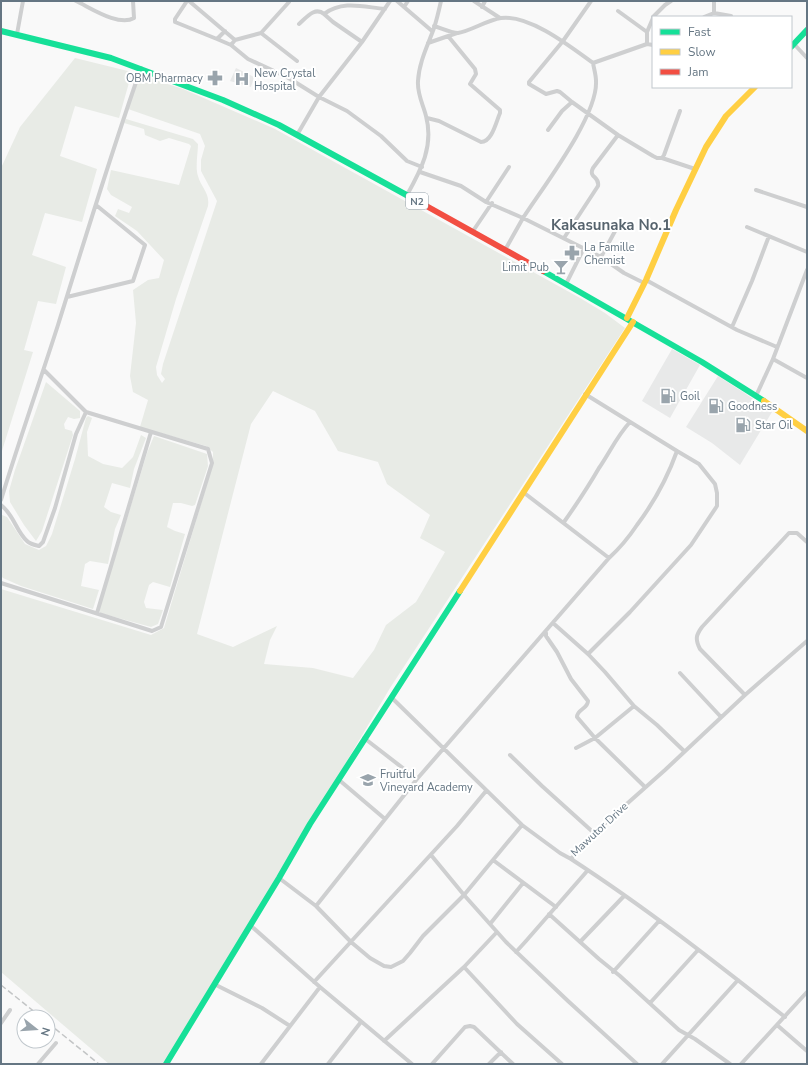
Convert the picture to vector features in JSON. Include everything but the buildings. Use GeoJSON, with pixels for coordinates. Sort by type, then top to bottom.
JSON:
{"type":"FeatureCollection","features":[{"type":"Feature","properties":{"kind":"main road"},"geometry":{"type":"LineString","coordinates":[[792,46],[807,30]]}},
{"type":"Feature","properties":{"kind":"main road","name":"N2"},"geometry":{"type":"LineString","coordinates":[[1,31],[111,58],[141,68],[223,100],[297,135],[566,284],[702,362],[756,396],[807,431]]}},
{"type":"Feature","properties":{"kind":"main road"},"geometry":{"type":"LineString","coordinates":[[626,318],[645,282],[676,210],[706,147],[726,116],[754,88]]}},
{"type":"Feature","properties":{"kind":"main road"},"geometry":{"type":"LineString","coordinates":[[166,1064],[338,779],[392,698],[585,394],[633,322]]}},
{"type":"Feature","properties":{"kind":"street"},"geometry":{"type":"LineString","coordinates":[[18,34],[23,1]]}},
{"type":"Feature","properties":{"kind":"street"},"geometry":{"type":"LineString","coordinates":[[76,1],[110,17],[125,21],[134,18],[133,1]]}},
{"type":"Feature","properties":{"kind":"street"},"geometry":{"type":"LineString","coordinates":[[235,40],[188,1],[175,19],[175,22],[231,45],[248,59],[287,78],[319,97],[347,111],[381,136],[407,161],[421,169],[461,186],[486,202],[492,203],[601,256],[624,273],[645,282],[732,327],[777,347]]}},
{"type":"Feature","properties":{"kind":"street"},"geometry":{"type":"LineString","coordinates":[[297,135],[319,97],[362,42],[390,1]]}},
{"type":"Feature","properties":{"kind":"street"},"geometry":{"type":"LineString","coordinates":[[397,1],[433,29],[457,33]]}},
{"type":"Feature","properties":{"kind":"street"},"geometry":{"type":"LineString","coordinates":[[404,7],[408,1]]}},
{"type":"Feature","properties":{"kind":"street"},"geometry":{"type":"LineString","coordinates":[[407,195],[425,160],[429,143],[427,118],[419,95],[418,86],[420,66],[441,1]]}},
{"type":"Feature","properties":{"kind":"street"},"geometry":{"type":"LineString","coordinates":[[474,1],[500,18]]}},
{"type":"Feature","properties":{"kind":"street"},"geometry":{"type":"LineString","coordinates":[[482,6],[485,1]]}},
{"type":"Feature","properties":{"kind":"street"},"geometry":{"type":"LineString","coordinates":[[591,1],[563,41],[529,82],[530,84],[546,94],[556,91],[560,92],[618,135],[653,156],[695,169]]}},
{"type":"Feature","properties":{"kind":"street"},"geometry":{"type":"LineString","coordinates":[[661,1],[665,5]]}},
{"type":"Feature","properties":{"kind":"street"},"geometry":{"type":"LineString","coordinates":[[654,16],[671,1]]}},
{"type":"Feature","properties":{"kind":"street"},"geometry":{"type":"LineString","coordinates":[[714,1],[714,13]]}},
{"type":"Feature","properties":{"kind":"street"},"geometry":{"type":"LineString","coordinates":[[231,45],[235,40],[261,33],[289,2]]}},
{"type":"Feature","properties":{"kind":"street"},"geometry":{"type":"LineString","coordinates":[[324,14],[331,7],[346,3],[385,8]]}},
{"type":"Feature","properties":{"kind":"street"},"geometry":{"type":"LineString","coordinates":[[299,24],[316,11],[321,11],[333,22],[362,42]]}},
{"type":"Feature","properties":{"kind":"street"},"geometry":{"type":"LineString","coordinates":[[618,11],[647,32]]}},
{"type":"Feature","properties":{"kind":"street"},"geometry":{"type":"LineString","coordinates":[[706,16],[714,13],[731,16]]}},
{"type":"Feature","properties":{"kind":"street"},"geometry":{"type":"LineString","coordinates":[[428,42],[500,18],[511,17],[563,41],[593,63],[596,82],[595,92],[588,114],[504,250]]}},
{"type":"Feature","properties":{"kind":"street"},"geometry":{"type":"LineString","coordinates":[[647,44],[647,32],[652,20]]}},
{"type":"Feature","properties":{"kind":"street"},"geometry":{"type":"LineString","coordinates":[[217,40],[225,31]]}},
{"type":"Feature","properties":{"kind":"street"},"geometry":{"type":"LineString","coordinates":[[261,33],[297,61]]}},
{"type":"Feature","properties":{"kind":"street"},"geometry":{"type":"LineString","coordinates":[[427,118],[439,120],[481,142],[485,142],[488,139],[500,113],[500,110],[470,84],[470,81],[476,74],[475,69],[448,36]]}},
{"type":"Feature","properties":{"kind":"street"},"geometry":{"type":"LineString","coordinates":[[593,63],[647,44],[652,45]]}},
{"type":"Feature","properties":{"kind":"street"},"geometry":{"type":"LineString","coordinates":[[792,46],[807,58]]}},
{"type":"Feature","properties":{"kind":"street"},"geometry":{"type":"LineString","coordinates":[[1,500],[20,436],[44,370],[125,112],[141,68]]}},
{"type":"Feature","properties":{"kind":"street"},"geometry":{"type":"LineString","coordinates":[[548,130],[562,111],[572,102]]}},
{"type":"Feature","properties":{"kind":"street"},"geometry":{"type":"LineString","coordinates":[[662,158],[680,111]]}},
{"type":"Feature","properties":{"kind":"street"},"geometry":{"type":"LineString","coordinates":[[564,238],[598,186],[599,183],[597,179],[591,172],[593,168],[618,135]]}},
{"type":"Feature","properties":{"kind":"street"},"geometry":{"type":"LineString","coordinates":[[486,202],[509,167]]}},
{"type":"Feature","properties":{"kind":"street"},"geometry":{"type":"LineString","coordinates":[[756,190],[807,207]]}},
{"type":"Feature","properties":{"kind":"street"},"geometry":{"type":"LineString","coordinates":[[473,232],[492,203]]}},
{"type":"Feature","properties":{"kind":"street"},"geometry":{"type":"LineString","coordinates":[[67,297],[133,281],[144,245],[96,205]]}},
{"type":"Feature","properties":{"kind":"street"},"geometry":{"type":"LineString","coordinates":[[601,256],[620,222]]}},
{"type":"Feature","properties":{"kind":"street"},"geometry":{"type":"LineString","coordinates":[[747,227],[807,252]]}},
{"type":"Feature","properties":{"kind":"street"},"geometry":{"type":"LineString","coordinates":[[732,327],[752,281],[769,236]]}},
{"type":"Feature","properties":{"kind":"street"},"geometry":{"type":"LineString","coordinates":[[566,284],[584,248]]}},
{"type":"Feature","properties":{"kind":"street"},"geometry":{"type":"LineString","coordinates":[[756,396],[773,359],[807,270]]}},
{"type":"Feature","properties":{"kind":"street"},"geometry":{"type":"LineString","coordinates":[[773,359],[807,378]]}},
{"type":"Feature","properties":{"kind":"street"},"geometry":{"type":"LineString","coordinates":[[1,583],[152,631],[161,627],[212,462],[208,449],[86,412],[44,370]]}},
{"type":"Feature","properties":{"kind":"street"},"geometry":{"type":"LineString","coordinates":[[585,394],[699,464],[715,484],[717,494],[717,506],[691,545],[588,654]]}},
{"type":"Feature","properties":{"kind":"street"},"geometry":{"type":"LineString","coordinates":[[1,504],[8,510],[27,542],[39,546],[43,542],[76,434],[86,412]]}},
{"type":"Feature","properties":{"kind":"street"},"geometry":{"type":"LineString","coordinates":[[564,522],[576,506],[618,437],[630,422]]}},
{"type":"Feature","properties":{"kind":"street"},"geometry":{"type":"LineString","coordinates":[[97,614],[151,432]]}},
{"type":"Feature","properties":{"kind":"street"},"geometry":{"type":"LineString","coordinates":[[316,906],[417,779],[627,539],[650,507],[669,474],[677,451]]}},
{"type":"Feature","properties":{"kind":"street"},"geometry":{"type":"LineString","coordinates":[[523,492],[609,558]]}},
{"type":"Feature","properties":{"kind":"street"},"geometry":{"type":"LineString","coordinates":[[745,695],[700,649],[696,641],[696,637],[702,627],[789,533],[798,533],[807,542]]}},
{"type":"Feature","properties":{"kind":"street"},"geometry":{"type":"LineString","coordinates":[[554,623],[588,654],[634,706],[657,725],[684,751]]}},
{"type":"Feature","properties":{"kind":"street"},"geometry":{"type":"LineString","coordinates":[[546,633],[546,636],[557,652],[571,679],[588,701],[587,706],[578,712],[577,717],[595,738],[645,788]]}},
{"type":"Feature","properties":{"kind":"street","name":"Mawutor Drive"},"geometry":{"type":"LineString","coordinates":[[392,698],[522,825],[560,853],[571,858],[594,833],[745,695],[807,641]]}},
{"type":"Feature","properties":{"kind":"street"},"geometry":{"type":"LineString","coordinates":[[680,673],[721,717]]}},
{"type":"Feature","properties":{"kind":"street"},"geometry":{"type":"LineString","coordinates":[[576,748],[595,738],[634,706]]}},
{"type":"Feature","properties":{"kind":"street"},"geometry":{"type":"LineString","coordinates":[[364,738],[417,779]]}},
{"type":"Feature","properties":{"kind":"street"},"geometry":{"type":"LineString","coordinates":[[510,755],[594,833]]}},
{"type":"Feature","properties":{"kind":"street"},"geometry":{"type":"LineString","coordinates":[[338,779],[385,819]]}},
{"type":"Feature","properties":{"kind":"street"},"geometry":{"type":"LineString","coordinates":[[314,982],[394,893],[431,855],[486,791]]}},
{"type":"Feature","properties":{"kind":"street"},"geometry":{"type":"LineString","coordinates":[[279,878],[316,906],[351,942],[370,958],[384,966],[391,967],[403,961],[423,936],[464,895],[522,825]]}},
{"type":"Feature","properties":{"kind":"street"},"geometry":{"type":"LineString","coordinates":[[431,855],[464,895],[516,952],[637,1064]]}},
{"type":"Feature","properties":{"kind":"street"},"geometry":{"type":"LineString","coordinates":[[571,858],[611,885],[785,1017]]}},
{"type":"Feature","properties":{"kind":"street"},"geometry":{"type":"LineString","coordinates":[[493,860],[556,907]]}},
{"type":"Feature","properties":{"kind":"street"},"geometry":{"type":"LineString","coordinates":[[516,952],[588,870]]}},
{"type":"Feature","properties":{"kind":"street"},"geometry":{"type":"LineString","coordinates":[[490,924],[524,883]]}},
{"type":"Feature","properties":{"kind":"street"},"geometry":{"type":"LineString","coordinates":[[580,942],[624,896]]}},
{"type":"Feature","properties":{"kind":"street"},"geometry":{"type":"LineString","coordinates":[[550,914],[613,972],[650,1002],[675,1027],[730,1064]]}},
{"type":"Feature","properties":{"kind":"street"},"geometry":{"type":"LineString","coordinates":[[613,972],[659,921]]}},
{"type":"Feature","properties":{"kind":"street"},"geometry":{"type":"LineString","coordinates":[[250,925],[314,982],[412,1064]]}},
{"type":"Feature","properties":{"kind":"street"},"geometry":{"type":"LineString","coordinates":[[384,1042],[464,967],[497,932]]}},
{"type":"Feature","properties":{"kind":"street"},"geometry":{"type":"LineString","coordinates":[[650,1002],[698,950]]}},
{"type":"Feature","properties":{"kind":"street"},"geometry":{"type":"LineString","coordinates":[[464,967],[517,1024],[562,1064]]}},
{"type":"Feature","properties":{"kind":"street"},"geometry":{"type":"LineString","coordinates":[[662,1064],[738,980]]}},
{"type":"Feature","properties":{"kind":"street"},"geometry":{"type":"LineString","coordinates":[[214,984],[262,1008],[290,1026]]}},
{"type":"Feature","properties":{"kind":"street"},"geometry":{"type":"LineString","coordinates":[[261,1064],[320,987]]}},
{"type":"Feature","properties":{"kind":"street"},"geometry":{"type":"LineString","coordinates":[[741,1064],[807,992]]}},
{"type":"Feature","properties":{"kind":"street"},"geometry":{"type":"LineString","coordinates":[[1,1023],[10,1010]]}},
{"type":"Feature","properties":{"kind":"street"},"geometry":{"type":"LineString","coordinates":[[328,1064],[361,1022]]}},
{"type":"Feature","properties":{"kind":"street"},"geometry":{"type":"LineString","coordinates":[[777,1025],[807,1051]]}},
{"type":"Feature","properties":{"kind":"street"},"geometry":{"type":"LineString","coordinates":[[432,1064],[465,1027],[470,1026],[474,1027],[513,1064]]}},
{"type":"Feature","properties":{"kind":"street"},"geometry":{"type":"LineString","coordinates":[[38,1064],[51,1049]]}},
{"type":"Feature","properties":{"kind":"street"},"geometry":{"type":"LineString","coordinates":[[489,1064],[501,1052]]}},
{"type":"Feature","properties":{"kind":"shaded area"},"geometry":{"type":"Polygon","coordinates":[[[75,58],[132,72],[119,118],[75,106],[60,156],[97,169],[82,222],[45,213],[32,255],[66,267],[56,304],[38,301],[24,350],[33,352],[1,454],[1,168],[20,127],[75,58]]]}},
{"type":"Feature","properties":{"kind":"shaded area","name":"New Crystal Hospital"},"geometry":{"type":"Polygon","coordinates":[[[236,68],[254,77],[251,87],[230,81],[236,68]]]}},
{"type":"Feature","properties":{"kind":"shaded area"},"geometry":{"type":"Polygon","coordinates":[[[140,75],[183,89],[275,129],[580,298],[605,313],[625,328],[390,688],[168,1064],[109,1064],[56,1019],[56,1009],[44,1009],[1,972],[1,589],[151,635],[164,628],[213,464],[213,452],[206,446],[140,427],[148,400],[133,392],[130,376],[136,323],[133,290],[148,280],[159,278],[164,260],[137,231],[115,216],[118,209],[129,213],[132,207],[111,195],[107,189],[111,170],[179,185],[191,146],[169,138],[160,141],[145,135],[144,129],[124,123],[126,119],[193,139],[198,144],[197,173],[208,197],[208,206],[176,299],[156,367],[157,375],[162,383],[165,379],[161,374],[163,364],[217,201],[201,171],[201,160],[205,146],[200,134],[128,109],[140,75]],[[273,391],[251,424],[197,634],[233,647],[277,626],[270,640],[264,664],[313,668],[353,678],[374,650],[386,625],[416,602],[445,552],[420,538],[430,515],[387,484],[378,462],[338,451],[315,411],[273,391]]]}},
{"type":"Feature","properties":{"kind":"shaded area"},"geometry":{"type":"Polygon","coordinates":[[[672,349],[700,365],[670,418],[642,401],[672,349]]]}},
{"type":"Feature","properties":{"kind":"shaded area"},"geometry":{"type":"Polygon","coordinates":[[[718,376],[772,412],[740,465],[712,443],[686,427],[718,376]]]}},
{"type":"Feature","properties":{"kind":"shaded area"},"geometry":{"type":"Polygon","coordinates":[[[46,382],[80,411],[80,418],[74,419],[68,417],[64,424],[65,429],[72,431],[73,435],[42,531],[36,541],[10,502],[9,491],[46,382]]]}},
{"type":"Feature","properties":{"kind":"shaded area"},"geometry":{"type":"Polygon","coordinates":[[[88,416],[92,418],[87,432],[88,456],[103,464],[122,468],[133,457],[141,435],[146,438],[134,469],[130,488],[112,483],[104,507],[111,512],[121,515],[115,529],[108,564],[90,561],[85,564],[81,586],[99,590],[93,609],[21,586],[1,576],[2,515],[7,517],[25,544],[39,550],[46,546],[52,534],[86,418],[88,416]]]}},
{"type":"Feature","properties":{"kind":"shaded area"},"geometry":{"type":"Polygon","coordinates":[[[154,436],[207,454],[208,466],[195,505],[192,506],[181,503],[173,503],[167,527],[185,534],[170,587],[153,582],[149,585],[144,602],[146,608],[163,610],[158,624],[151,627],[100,613],[99,610],[147,453],[154,436]]]}},
{"type":"Feature","properties":{"kind":"railway"},"geometry":{"type":"LineString","coordinates":[[1,985],[31,1009]]}},
{"type":"Feature","properties":{"kind":"railway"},"geometry":{"type":"LineString","coordinates":[[56,1029],[99,1064]]}},
{"type":"Feature","properties":{"kind":"traffic: fast"},"geometry":{"type":"LineString","coordinates":[[792,46],[807,30]]}},
{"type":"Feature","properties":{"kind":"traffic: fast"},"geometry":{"type":"LineString","coordinates":[[1,31],[111,58],[223,100],[279,125],[421,203]]}},
{"type":"Feature","properties":{"kind":"traffic: fast"},"geometry":{"type":"LineString","coordinates":[[543,271],[702,362],[764,401]]}},
{"type":"Feature","properties":{"kind":"traffic: fast"},"geometry":{"type":"LineString","coordinates":[[166,1064],[279,878],[310,824],[460,591]]}},
{"type":"Feature","properties":{"kind":"traffic: slow"},"geometry":{"type":"LineString","coordinates":[[627,318],[646,280],[676,210],[706,147],[726,116],[754,88]]}},
{"type":"Feature","properties":{"kind":"traffic: slow"},"geometry":{"type":"LineString","coordinates":[[460,591],[633,322]]}},
{"type":"Feature","properties":{"kind":"traffic: slow"},"geometry":{"type":"LineString","coordinates":[[764,401],[807,431]]}},
{"type":"Feature","properties":{"kind":"traffic: jam"},"geometry":{"type":"LineString","coordinates":[[421,203],[543,271]]}},
{"type":"Feature","properties":{"kind":"place","name":"OBM Pharmacy"},"geometry":{"type":"Point","coordinates":[215,78]}},
{"type":"Feature","properties":{"kind":"place","name":"New Crystal Hospital"},"geometry":{"type":"Point","coordinates":[242,79]}},
{"type":"Feature","properties":{"kind":"place","name":"La Famille Chemist"},"geometry":{"type":"Point","coordinates":[572,253]}},
{"type":"Feature","properties":{"kind":"place","name":"Limit Pub"},"geometry":{"type":"Point","coordinates":[561,267]}},
{"type":"Feature","properties":{"kind":"place","name":"Goil"},"geometry":{"type":"Point","coordinates":[668,396]}},
{"type":"Feature","properties":{"kind":"place","name":"Goodness"},"geometry":{"type":"Point","coordinates":[716,406]}},
{"type":"Feature","properties":{"kind":"place","name":"Star Oil"},"geometry":{"type":"Point","coordinates":[743,425]}},
{"type":"Feature","properties":{"kind":"place","name":"Fruitful Vineyard Academy"},"geometry":{"type":"Point","coordinates":[368,780]}},
{"type":"Feature","properties":{"kind":"district","name":"Kakasunaka No.1"},"geometry":{"type":"Point","coordinates":[611,225]}}]}
